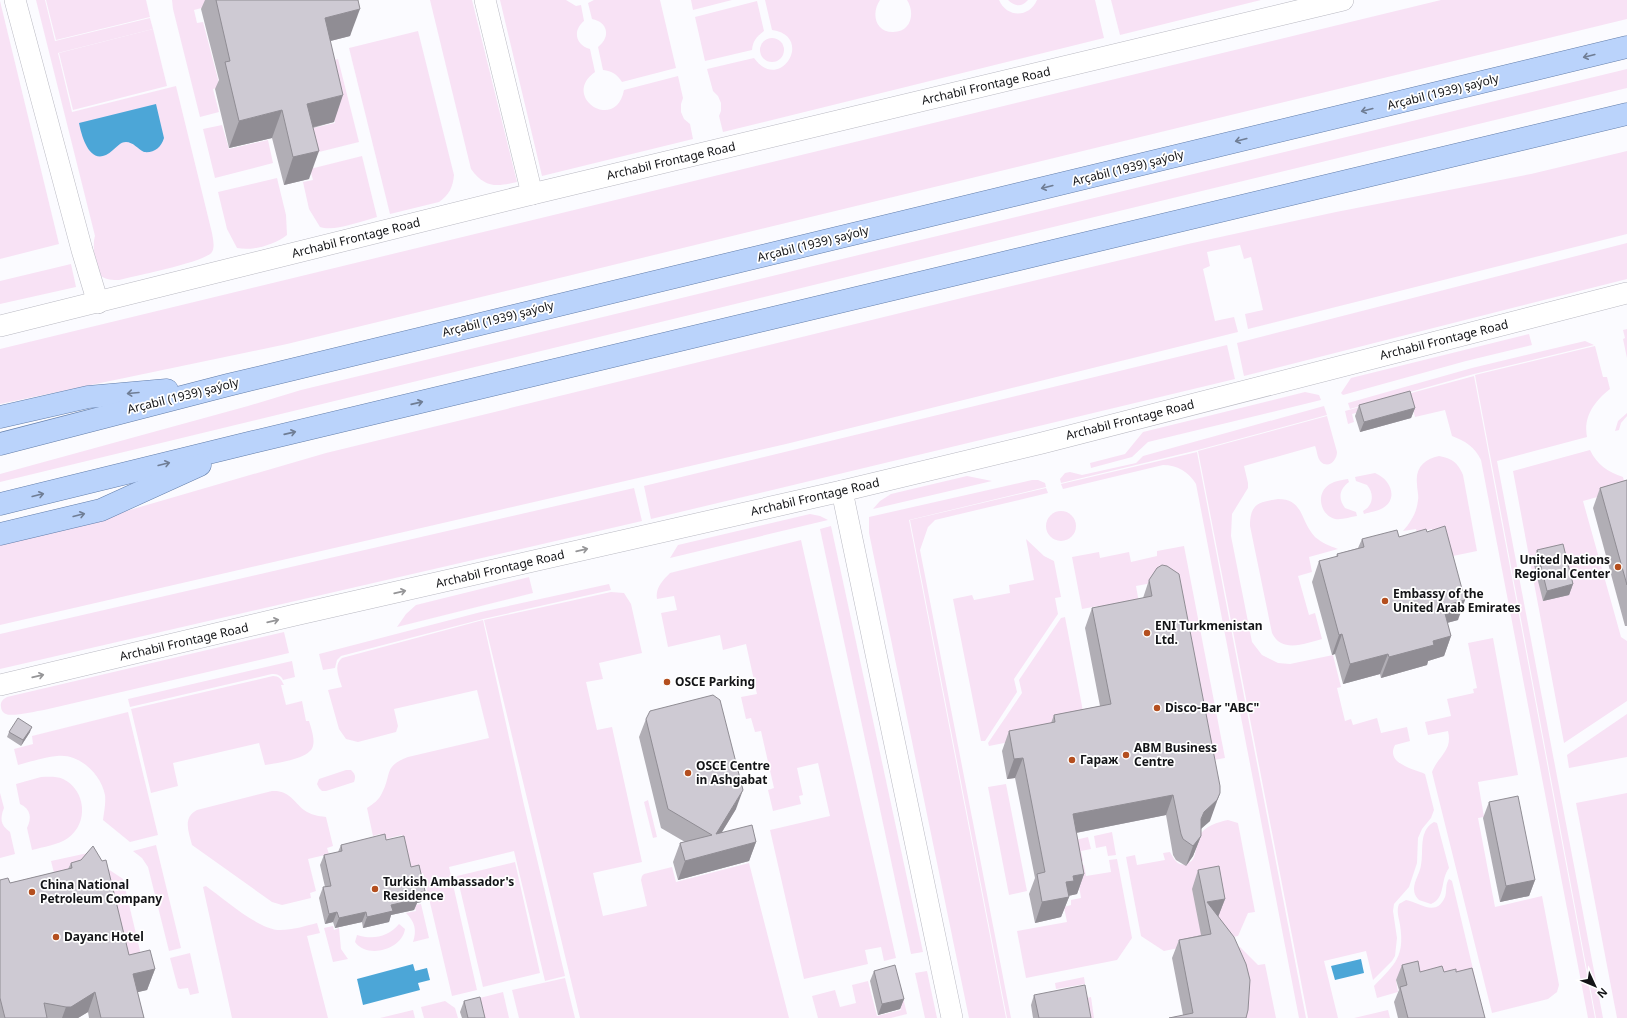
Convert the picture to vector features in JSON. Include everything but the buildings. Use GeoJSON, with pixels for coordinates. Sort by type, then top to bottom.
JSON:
{"type":"FeatureCollection","features":[{"type":"Feature","properties":{"kind":"main road","name":"Arçabil (1939) şaýoly"},"geometry":{"type":"LineString","coordinates":[[0,444],[228,385],[1627,47]]}},
{"type":"Feature","properties":{"kind":"main road"},"geometry":{"type":"LineString","coordinates":[[0,504],[253,442],[1627,114]]}},
{"type":"Feature","properties":{"kind":"main road"},"geometry":{"type":"LineString","coordinates":[[0,417],[88,397],[228,385]]}},
{"type":"Feature","properties":{"kind":"main road"},"geometry":{"type":"LineString","coordinates":[[0,534],[101,510],[253,442]]}},
{"type":"Feature","properties":{"kind":"street"},"geometry":{"type":"LineString","coordinates":[[15,0],[82,250],[98,303]]}},
{"type":"Feature","properties":{"kind":"street"},"geometry":{"type":"LineString","coordinates":[[485,0],[532,194]]}},
{"type":"Feature","properties":{"kind":"street","name":"Archabil Frontage Road"},"geometry":{"type":"LineString","coordinates":[[0,326],[98,303],[532,194],[1343,0]]}},
{"type":"Feature","properties":{"kind":"street","name":"Archabil Frontage Road"},"geometry":{"type":"LineString","coordinates":[[0,685],[295,615],[842,491],[1058,439],[1627,293]]}},
{"type":"Feature","properties":{"kind":"street"},"geometry":{"type":"LineString","coordinates":[[842,491],[952,1018]]}},
{"type":"Feature","properties":{"kind":"shaded area"},"geometry":{"type":"Polygon","coordinates":[[[36,0],[45,0],[55,41],[150,18],[153,29],[58,53],[72,112],[176,86],[214,243],[212,252],[207,256],[184,264],[119,280],[107,279],[101,276],[97,268],[95,257],[95,236],[36,0]]]}},
{"type":"Feature","properties":{"kind":"shaded area"},"geometry":{"type":"Polygon","coordinates":[[[46,0],[146,0],[150,17],[56,40],[46,0]]]}},
{"type":"Feature","properties":{"kind":"shaded area"},"geometry":{"type":"Polygon","coordinates":[[[172,0],[232,0],[194,10],[197,23],[203,22],[220,87],[213,89],[219,112],[200,117],[172,0]]]}},
{"type":"Feature","properties":{"kind":"shaded area"},"geometry":{"type":"Polygon","coordinates":[[[430,0],[472,0],[517,182],[503,185],[486,183],[481,180],[471,169],[430,0]]]}},
{"type":"Feature","properties":{"kind":"shaded area"},"geometry":{"type":"Polygon","coordinates":[[[500,0],[566,0],[576,6],[581,5],[584,21],[578,29],[577,37],[581,44],[590,49],[595,72],[586,82],[584,91],[587,100],[593,106],[602,110],[611,109],[619,103],[624,90],[678,76],[683,98],[681,112],[684,119],[690,124],[693,139],[542,176],[500,0]]]}},
{"type":"Feature","properties":{"kind":"shaded area"},"geometry":{"type":"Polygon","coordinates":[[[594,0],[660,0],[676,68],[622,82],[614,73],[603,70],[598,47],[605,39],[606,30],[602,23],[592,19],[588,3],[594,0]]]}},
{"type":"Feature","properties":{"kind":"shaded area"},"geometry":{"type":"Polygon","coordinates":[[[691,0],[732,0],[693,10],[691,0]]]}},
{"type":"Feature","properties":{"kind":"shaded area"},"geometry":{"type":"Polygon","coordinates":[[[765,0],[880,0],[876,10],[876,21],[882,29],[893,32],[904,29],[908,25],[911,10],[907,0],[999,0],[1007,10],[1018,14],[1029,10],[1037,0],[1095,0],[1104,38],[723,132],[719,116],[721,111],[721,103],[718,96],[713,91],[707,69],[754,58],[764,67],[774,70],[782,67],[789,60],[792,51],[791,42],[785,34],[772,30],[765,0]]]}},
{"type":"Feature","properties":{"kind":"shaded area"},"geometry":{"type":"Polygon","coordinates":[[[1008,0],[1028,0],[1021,5],[1016,5],[1008,0]]]}},
{"type":"Feature","properties":{"kind":"shaded area"},"geometry":{"type":"Polygon","coordinates":[[[1111,0],[1261,0],[1120,35],[1111,0]]]}},
{"type":"Feature","properties":{"kind":"shaded area"},"geometry":{"type":"Polygon","coordinates":[[[1441,0],[1627,0],[1627,19],[287,344],[0,404],[0,349],[1441,0]]]}},
{"type":"Feature","properties":{"kind":"shaded area"},"geometry":{"type":"Polygon","coordinates":[[[0,1],[59,244],[0,259],[0,1]]]}},
{"type":"Feature","properties":{"kind":"shaded area"},"geometry":{"type":"Polygon","coordinates":[[[757,1],[764,31],[755,39],[752,50],[705,61],[695,17],[757,1]]]}},
{"type":"Feature","properties":{"kind":"shaded area"},"geometry":{"type":"Polygon","coordinates":[[[153,29],[167,86],[73,110],[59,53],[153,29]]]}},
{"type":"Feature","properties":{"kind":"shaded area"},"geometry":{"type":"Polygon","coordinates":[[[418,31],[454,175],[448,194],[439,202],[390,214],[349,48],[418,31]]]}},
{"type":"Feature","properties":{"kind":"shaded area"},"geometry":{"type":"Polygon","coordinates":[[[772,38],[781,41],[784,50],[781,59],[772,62],[763,59],[760,50],[763,41],[772,38]]]}},
{"type":"Feature","properties":{"kind":"shaded area"},"geometry":{"type":"Polygon","coordinates":[[[338,59],[359,142],[307,155],[301,131],[335,123],[320,63],[338,59]]]}},
{"type":"Feature","properties":{"kind":"shaded area"},"geometry":{"type":"Polygon","coordinates":[[[1627,69],[1627,88],[0,482],[0,474],[301,390],[1627,69]]]}},
{"type":"Feature","properties":{"kind":"shaded area"},"geometry":{"type":"Polygon","coordinates":[[[222,125],[229,149],[268,140],[273,163],[215,178],[203,129],[222,125]]]}},
{"type":"Feature","properties":{"kind":"shaded area"},"geometry":{"type":"Polygon","coordinates":[[[1627,151],[1627,234],[1248,329],[1245,314],[1263,310],[1251,257],[1244,259],[1240,245],[1207,252],[1210,266],[1203,269],[1215,321],[1234,317],[1238,332],[786,444],[0,625],[0,543],[109,516],[326,453],[974,295],[1188,244],[1336,212],[1531,174],[1627,151]]]}},
{"type":"Feature","properties":{"kind":"shaded area"},"geometry":{"type":"Polygon","coordinates":[[[362,156],[377,217],[340,227],[320,227],[309,209],[303,182],[313,180],[310,169],[362,156]]]}},
{"type":"Feature","properties":{"kind":"shaded area"},"geometry":{"type":"Polygon","coordinates":[[[277,178],[286,215],[287,235],[276,242],[256,248],[237,248],[227,229],[218,192],[277,178]]]}},
{"type":"Feature","properties":{"kind":"shaded area"},"geometry":{"type":"Polygon","coordinates":[[[1627,243],[1627,279],[1244,376],[1237,343],[1627,243]]]}},
{"type":"Feature","properties":{"kind":"shaded area"},"geometry":{"type":"Polygon","coordinates":[[[71,264],[76,287],[0,304],[0,281],[71,264]]]}},
{"type":"Feature","properties":{"kind":"shaded area"},"geometry":{"type":"Polygon","coordinates":[[[1627,329],[1627,358],[1623,339],[1625,338],[1623,330],[1627,329]]]}},
{"type":"Feature","properties":{"kind":"shaded area"},"geometry":{"type":"Polygon","coordinates":[[[1529,334],[1532,345],[1466,361],[1343,395],[1341,393],[1351,378],[1529,334]]]}},
{"type":"Feature","properties":{"kind":"shaded area"},"geometry":{"type":"Polygon","coordinates":[[[1585,341],[1594,345],[1474,374],[1350,409],[1348,403],[1472,368],[1585,341]]]}},
{"type":"Feature","properties":{"kind":"shaded area"},"geometry":{"type":"Polygon","coordinates":[[[1227,345],[1235,379],[651,519],[644,486],[1227,345]]]}},
{"type":"Feature","properties":{"kind":"shaded area"},"geometry":{"type":"Polygon","coordinates":[[[1595,346],[1603,377],[1607,377],[1610,389],[1591,410],[1587,422],[1587,437],[1497,461],[1603,1018],[1596,1018],[1475,375],[1595,346]]]}},
{"type":"Feature","properties":{"kind":"shaded area"},"geometry":{"type":"Polygon","coordinates":[[[1474,376],[1595,1018],[1588,1018],[1479,455],[1469,445],[1452,436],[1445,410],[1415,417],[1410,398],[1352,414],[1354,422],[1348,424],[1345,411],[1474,376]]]}},
{"type":"Feature","properties":{"kind":"shaded area"},"geometry":{"type":"Polygon","coordinates":[[[1305,392],[1319,395],[1321,400],[1148,442],[1132,457],[1091,468],[1090,463],[1125,454],[1143,432],[1305,392]]]}},
{"type":"Feature","properties":{"kind":"shaded area"},"geometry":{"type":"Polygon","coordinates":[[[1324,406],[1327,415],[1198,450],[1061,483],[1060,479],[1065,473],[1070,472],[1082,475],[1136,463],[1143,456],[1324,406]]]}},
{"type":"Feature","properties":{"kind":"shaded area"},"geometry":{"type":"Polygon","coordinates":[[[1627,413],[1627,416],[1621,423],[1619,430],[1615,431],[1618,421],[1627,413]]]}},
{"type":"Feature","properties":{"kind":"shaded area"},"geometry":{"type":"Polygon","coordinates":[[[1327,416],[1337,452],[1336,458],[1332,463],[1327,465],[1321,462],[1315,446],[1244,466],[1248,488],[1232,514],[1231,536],[1252,642],[1262,655],[1278,663],[1290,664],[1333,655],[1341,687],[1337,688],[1345,721],[1351,719],[1353,725],[1377,718],[1381,733],[1407,727],[1410,741],[1395,745],[1393,751],[1394,757],[1402,765],[1425,774],[1434,810],[1431,818],[1422,829],[1418,838],[1417,863],[1409,887],[1394,904],[1393,911],[1397,938],[1395,956],[1392,961],[1373,980],[1366,951],[1324,961],[1338,1018],[1308,1018],[1198,451],[1327,416]]]}},
{"type":"Feature","properties":{"kind":"shaded area"},"geometry":{"type":"Polygon","coordinates":[[[1590,450],[1600,464],[1612,473],[1623,477],[1626,489],[1583,501],[1621,637],[1627,641],[1627,701],[1564,743],[1513,471],[1590,450]]]}},
{"type":"Feature","properties":{"kind":"shaded area"},"geometry":{"type":"Polygon","coordinates":[[[1197,452],[1306,1018],[1299,1018],[1196,484],[1190,476],[1182,470],[1173,466],[1163,465],[1063,489],[1061,484],[1197,452]]]}},
{"type":"Feature","properties":{"kind":"shaded area"},"geometry":{"type":"Polygon","coordinates":[[[1439,456],[1448,458],[1454,462],[1459,467],[1463,475],[1477,551],[1448,557],[1433,538],[1432,529],[1417,532],[1416,529],[1403,531],[1411,520],[1416,509],[1418,498],[1417,473],[1425,462],[1439,456]]]}},
{"type":"Feature","properties":{"kind":"shaded area"},"geometry":{"type":"Polygon","coordinates":[[[1375,473],[1388,484],[1391,489],[1391,499],[1383,508],[1364,514],[1363,511],[1369,506],[1372,495],[1367,485],[1356,481],[1355,477],[1375,473]]]}},
{"type":"Feature","properties":{"kind":"shaded area"},"geometry":{"type":"Polygon","coordinates":[[[967,476],[992,481],[873,509],[880,501],[891,494],[967,476]]]}},
{"type":"Feature","properties":{"kind":"shaded area"},"geometry":{"type":"Polygon","coordinates":[[[1348,479],[1349,482],[1341,491],[1341,501],[1345,508],[1356,512],[1357,516],[1335,519],[1330,517],[1323,509],[1321,503],[1322,493],[1330,484],[1336,481],[1348,479]]]}},
{"type":"Feature","properties":{"kind":"shaded area"},"geometry":{"type":"Polygon","coordinates":[[[1032,480],[1038,480],[1045,483],[1046,487],[909,520],[1006,1018],[969,1018],[869,533],[869,517],[1032,480]]]}},
{"type":"Feature","properties":{"kind":"shaded area"},"geometry":{"type":"Polygon","coordinates":[[[634,488],[642,521],[0,669],[0,634],[634,488]]]}},
{"type":"Feature","properties":{"kind":"shaded area"},"geometry":{"type":"Polygon","coordinates":[[[1046,488],[1048,493],[935,520],[928,527],[920,550],[1011,1018],[1007,1018],[910,520],[1046,488]]]}},
{"type":"Feature","properties":{"kind":"shaded area"},"geometry":{"type":"Polygon","coordinates":[[[1278,499],[1293,503],[1301,512],[1310,531],[1315,537],[1323,543],[1338,549],[1309,557],[1312,572],[1298,576],[1309,615],[1315,613],[1322,639],[1295,645],[1282,643],[1276,639],[1272,633],[1250,526],[1250,519],[1256,505],[1265,501],[1278,499]]]}},
{"type":"Feature","properties":{"kind":"shaded area"},"geometry":{"type":"Polygon","coordinates":[[[1061,511],[1067,512],[1075,520],[1075,532],[1067,540],[1061,541],[1055,540],[1047,532],[1046,526],[1047,520],[1055,512],[1061,511]]]}},
{"type":"Feature","properties":{"kind":"shaded area"},"geometry":{"type":"Polygon","coordinates":[[[810,514],[820,516],[828,520],[670,558],[678,545],[810,514]]]}},
{"type":"Feature","properties":{"kind":"shaded area"},"geometry":{"type":"Polygon","coordinates":[[[831,526],[923,952],[911,954],[820,529],[831,526]]]}},
{"type":"Feature","properties":{"kind":"shaded area"},"geometry":{"type":"Polygon","coordinates":[[[1026,539],[1044,556],[1054,561],[1061,597],[1055,598],[1058,614],[1014,679],[1017,692],[985,741],[981,741],[953,599],[972,595],[974,600],[1010,593],[1009,585],[1034,580],[1026,539]]]}},
{"type":"Feature","properties":{"kind":"shaded area"},"geometry":{"type":"Polygon","coordinates":[[[801,540],[896,958],[884,961],[881,947],[865,950],[868,964],[804,979],[770,830],[830,816],[818,763],[797,768],[803,795],[799,796],[801,804],[773,811],[768,790],[774,788],[761,731],[755,732],[751,718],[746,719],[741,697],[757,694],[746,644],[723,650],[720,635],[668,647],[661,613],[677,610],[674,596],[657,599],[657,591],[660,584],[670,573],[801,540]]]}},
{"type":"Feature","properties":{"kind":"shaded area"},"geometry":{"type":"Polygon","coordinates":[[[1184,546],[1225,758],[1208,761],[1173,579],[1136,586],[1141,614],[1101,622],[1098,606],[1082,609],[1072,557],[1099,552],[1100,558],[1129,552],[1131,562],[1157,556],[1157,551],[1184,546]]]}},
{"type":"Feature","properties":{"kind":"shaded area"},"geometry":{"type":"Polygon","coordinates":[[[529,577],[533,593],[397,627],[406,614],[416,605],[529,577]]]}},
{"type":"Feature","properties":{"kind":"shaded area"},"geometry":{"type":"Polygon","coordinates":[[[609,584],[611,590],[483,619],[341,656],[337,660],[335,668],[323,670],[319,654],[481,612],[609,584]]]}},
{"type":"Feature","properties":{"kind":"shaded area"},"geometry":{"type":"Polygon","coordinates":[[[611,592],[624,593],[631,604],[642,653],[599,663],[603,679],[586,682],[597,730],[612,727],[642,862],[593,873],[603,916],[647,906],[641,880],[644,874],[672,867],[676,882],[749,863],[789,1018],[580,1018],[484,620],[611,592]]]}},
{"type":"Feature","properties":{"kind":"shaded area"},"geometry":{"type":"Polygon","coordinates":[[[1065,617],[1086,727],[989,746],[988,743],[1022,693],[1019,680],[1061,618],[1065,617]]]}},
{"type":"Feature","properties":{"kind":"shaded area"},"geometry":{"type":"Polygon","coordinates":[[[483,620],[524,805],[565,976],[545,981],[514,851],[449,867],[477,990],[452,996],[423,873],[412,875],[402,835],[382,840],[380,834],[373,836],[367,808],[379,798],[385,787],[391,768],[400,760],[489,738],[477,690],[394,709],[398,726],[396,732],[358,742],[346,739],[339,729],[328,690],[342,687],[337,668],[339,661],[342,658],[483,620]]]}},
{"type":"Feature","properties":{"kind":"shaded area"},"geometry":{"type":"Polygon","coordinates":[[[284,632],[289,653],[44,710],[9,715],[4,713],[1,709],[1,702],[7,697],[284,632]]]}},
{"type":"Feature","properties":{"kind":"shaded area"},"geometry":{"type":"Polygon","coordinates":[[[1493,638],[1518,775],[1478,782],[1484,817],[1478,818],[1495,907],[1542,896],[1559,985],[1557,992],[1548,999],[1492,1013],[1432,772],[1447,749],[1449,738],[1448,731],[1428,735],[1425,722],[1451,716],[1447,699],[1474,693],[1473,689],[1477,688],[1468,643],[1493,638]]]}},
{"type":"Feature","properties":{"kind":"shaded area"},"geometry":{"type":"Polygon","coordinates":[[[292,661],[295,677],[283,680],[279,675],[272,674],[130,707],[128,699],[292,661]]]}},
{"type":"Feature","properties":{"kind":"shaded area"},"geometry":{"type":"Polygon","coordinates":[[[273,676],[280,678],[284,685],[281,685],[286,705],[302,701],[306,721],[309,721],[313,736],[313,746],[311,750],[306,754],[292,760],[265,765],[259,743],[173,763],[178,786],[151,793],[131,709],[273,676]]]}},
{"type":"Feature","properties":{"kind":"shaded area"},"geometry":{"type":"Polygon","coordinates":[[[128,712],[158,835],[130,842],[103,820],[105,795],[103,787],[88,766],[81,761],[65,756],[47,757],[18,765],[14,749],[33,744],[32,736],[128,712]]]}},
{"type":"Feature","properties":{"kind":"shaded area"},"geometry":{"type":"Polygon","coordinates":[[[1627,714],[1627,757],[1569,768],[1567,755],[1627,714]]]}},
{"type":"Feature","properties":{"kind":"shaded area"},"geometry":{"type":"Polygon","coordinates":[[[346,770],[351,770],[353,773],[355,777],[354,782],[326,791],[322,791],[319,788],[317,784],[319,779],[346,770]]]}},
{"type":"Feature","properties":{"kind":"shaded area"},"geometry":{"type":"Polygon","coordinates":[[[41,777],[60,778],[71,784],[80,799],[82,816],[75,832],[68,838],[55,844],[32,850],[27,828],[30,821],[30,814],[24,806],[20,804],[16,784],[41,777]]]}},
{"type":"Feature","properties":{"kind":"shaded area"},"geometry":{"type":"Polygon","coordinates":[[[1006,784],[1027,891],[1009,895],[988,787],[1006,784]]]}},
{"type":"Feature","properties":{"kind":"shaded area"},"geometry":{"type":"Polygon","coordinates":[[[272,791],[283,792],[309,813],[326,817],[333,846],[327,848],[329,854],[308,859],[316,891],[310,893],[311,898],[282,905],[272,902],[192,845],[188,830],[189,817],[197,810],[272,791]]]}},
{"type":"Feature","properties":{"kind":"shaded area"},"geometry":{"type":"Polygon","coordinates":[[[0,793],[4,808],[2,821],[4,827],[10,832],[15,854],[0,858],[0,793]]]}},
{"type":"Feature","properties":{"kind":"shaded area"},"geometry":{"type":"Polygon","coordinates":[[[1627,793],[1627,1018],[1617,1018],[1576,803],[1627,793]]]}},
{"type":"Feature","properties":{"kind":"shaded area"},"geometry":{"type":"Polygon","coordinates":[[[648,800],[657,837],[653,838],[644,802],[648,800]]]}},
{"type":"Feature","properties":{"kind":"shaded area"},"geometry":{"type":"Polygon","coordinates":[[[1228,820],[1238,823],[1255,912],[1248,913],[1238,936],[1164,951],[1141,936],[1126,857],[1135,855],[1137,865],[1165,860],[1163,853],[1170,852],[1179,864],[1188,863],[1194,858],[1199,836],[1212,825],[1228,820]]]}},
{"type":"Feature","properties":{"kind":"shaded area"},"geometry":{"type":"Polygon","coordinates":[[[1434,822],[1437,823],[1449,868],[1444,878],[1439,898],[1431,904],[1419,900],[1415,895],[1414,889],[1422,860],[1424,836],[1429,826],[1434,822]]]}},
{"type":"Feature","properties":{"kind":"shaded area"},"geometry":{"type":"Polygon","coordinates":[[[1112,832],[1116,855],[1108,856],[1106,846],[1096,848],[1094,836],[1112,832]]]}},
{"type":"Feature","properties":{"kind":"shaded area"},"geometry":{"type":"Polygon","coordinates":[[[1088,837],[1091,849],[1081,851],[1083,861],[1075,863],[1071,841],[1088,837]]]}},
{"type":"Feature","properties":{"kind":"shaded area"},"geometry":{"type":"Polygon","coordinates":[[[156,845],[181,948],[169,951],[148,867],[142,858],[133,851],[156,845]]]}},
{"type":"Feature","properties":{"kind":"shaded area"},"geometry":{"type":"Polygon","coordinates":[[[88,853],[94,863],[54,873],[51,861],[88,853]]]}},
{"type":"Feature","properties":{"kind":"shaded area"},"geometry":{"type":"Polygon","coordinates":[[[1117,859],[1132,938],[1117,960],[1026,978],[1017,931],[1067,922],[1064,907],[1071,905],[1071,900],[1081,898],[1076,867],[1084,865],[1086,876],[1111,872],[1109,860],[1117,859]]]}},
{"type":"Feature","properties":{"kind":"shaded area"},"geometry":{"type":"Polygon","coordinates":[[[515,862],[540,973],[483,987],[457,876],[515,862]]]}},
{"type":"Feature","properties":{"kind":"shaded area"},"geometry":{"type":"Polygon","coordinates":[[[102,865],[123,879],[141,955],[124,959],[102,865]]]}},
{"type":"Feature","properties":{"kind":"shaded area"},"geometry":{"type":"Polygon","coordinates":[[[1449,879],[1452,881],[1484,1015],[1478,1016],[1412,976],[1396,980],[1398,992],[1377,998],[1374,986],[1388,972],[1400,953],[1401,936],[1398,912],[1399,904],[1406,900],[1427,907],[1437,907],[1445,897],[1449,879]]]}},
{"type":"Feature","properties":{"kind":"shaded area"},"geometry":{"type":"Polygon","coordinates":[[[206,886],[252,920],[272,929],[280,930],[299,928],[317,923],[320,933],[307,936],[328,1018],[232,1018],[203,887],[206,886]]]}},
{"type":"Feature","properties":{"kind":"shaded area"},"geometry":{"type":"Polygon","coordinates":[[[421,904],[429,938],[413,942],[415,930],[413,923],[406,913],[416,911],[414,905],[421,904]]]}},
{"type":"Feature","properties":{"kind":"shaded area"},"geometry":{"type":"Polygon","coordinates":[[[399,924],[405,929],[398,942],[391,947],[375,951],[367,950],[360,947],[355,942],[357,935],[374,937],[385,935],[399,924]]]}},
{"type":"Feature","properties":{"kind":"shaded area"},"geometry":{"type":"Polygon","coordinates":[[[333,926],[334,930],[339,928],[341,949],[348,959],[333,962],[324,928],[333,926]]]}},
{"type":"Feature","properties":{"kind":"shaded area"},"geometry":{"type":"Polygon","coordinates":[[[1240,947],[1258,965],[1265,964],[1276,1018],[1246,1018],[1227,950],[1240,947]]]}},
{"type":"Feature","properties":{"kind":"shaded area"},"geometry":{"type":"Polygon","coordinates":[[[190,953],[199,993],[190,995],[188,988],[178,988],[170,958],[190,953]]]}},
{"type":"Feature","properties":{"kind":"shaded area"},"geometry":{"type":"Polygon","coordinates":[[[927,971],[937,1018],[925,1018],[915,973],[927,971]]]}},
{"type":"Feature","properties":{"kind":"shaded area"},"geometry":{"type":"Polygon","coordinates":[[[897,973],[907,1014],[891,1018],[818,1018],[812,996],[835,990],[840,1007],[856,1003],[852,985],[868,981],[877,1016],[901,1010],[892,975],[897,973]]]}},
{"type":"Feature","properties":{"kind":"shaded area"},"geometry":{"type":"Polygon","coordinates":[[[1084,977],[1085,984],[1056,989],[1055,983],[1084,977]]]}},
{"type":"Feature","properties":{"kind":"shaded area"},"geometry":{"type":"Polygon","coordinates":[[[565,978],[575,1018],[519,1018],[512,990],[565,978]]]}},
{"type":"Feature","properties":{"kind":"shaded area"},"geometry":{"type":"Polygon","coordinates":[[[503,992],[509,1018],[481,1018],[476,999],[503,992]]]}},
{"type":"Feature","properties":{"kind":"shaded area"},"geometry":{"type":"Polygon","coordinates":[[[1091,997],[1094,1018],[1087,1018],[1083,999],[1091,997]]]}},
{"type":"Feature","properties":{"kind":"shaded area"},"geometry":{"type":"Polygon","coordinates":[[[445,1001],[455,1008],[458,1018],[424,1018],[421,1007],[445,1001]]]}},
{"type":"Feature","properties":{"kind":"shaded area"},"geometry":{"type":"Polygon","coordinates":[[[413,1010],[415,1018],[380,1018],[413,1010]]]}},
{"type":"Feature","properties":{"kind":"shaded area"},"geometry":{"type":"Polygon","coordinates":[[[1388,1010],[1390,1018],[1354,1018],[1388,1010]]]}},
{"type":"Feature","properties":{"kind":"water"},"geometry":{"type":"Polygon","coordinates":[[[156,104],[164,138],[161,145],[157,149],[151,152],[144,152],[129,142],[124,142],[105,155],[99,156],[93,154],[89,150],[82,136],[79,123],[156,104]]]}},
{"type":"Feature","properties":{"kind":"water"},"geometry":{"type":"Polygon","coordinates":[[[1361,959],[1364,973],[1335,980],[1331,966],[1361,959]]]}},
{"type":"Feature","properties":{"kind":"water"},"geometry":{"type":"Polygon","coordinates":[[[413,964],[415,971],[427,968],[430,980],[418,983],[420,990],[363,1005],[357,979],[413,964]]]}},
{"type":"Feature","properties":{"kind":"place","name":"United Nations Regional Center"},"geometry":{"type":"Point","coordinates":[1618,567]}},
{"type":"Feature","properties":{"kind":"place","name":"Embassy of the United Arab Emirates"},"geometry":{"type":"Point","coordinates":[1385,601]}},
{"type":"Feature","properties":{"kind":"place","name":"ENI Turkmenistan Ltd."},"geometry":{"type":"Point","coordinates":[1147,633]}},
{"type":"Feature","properties":{"kind":"place","name":"OSCE Parking"},"geometry":{"type":"Point","coordinates":[667,682]}},
{"type":"Feature","properties":{"kind":"place","name":"Disco-Bar \"ABC\""},"geometry":{"type":"Point","coordinates":[1157,708]}},
{"type":"Feature","properties":{"kind":"place","name":"ABM Business Centre"},"geometry":{"type":"Point","coordinates":[1126,755]}},
{"type":"Feature","properties":{"kind":"place","name":"Гараж"},"geometry":{"type":"Point","coordinates":[1072,760]}},
{"type":"Feature","properties":{"kind":"place","name":"OSCE Centre in Ashgabat"},"geometry":{"type":"Point","coordinates":[688,773]}},
{"type":"Feature","properties":{"kind":"place","name":"Turkish Ambassador's Residence"},"geometry":{"type":"Point","coordinates":[375,889]}},
{"type":"Feature","properties":{"kind":"place","name":"China National Petroleum Company"},"geometry":{"type":"Point","coordinates":[32,892]}},
{"type":"Feature","properties":{"kind":"place","name":"Dayanc Hotel"},"geometry":{"type":"Point","coordinates":[56,937]}}]}
